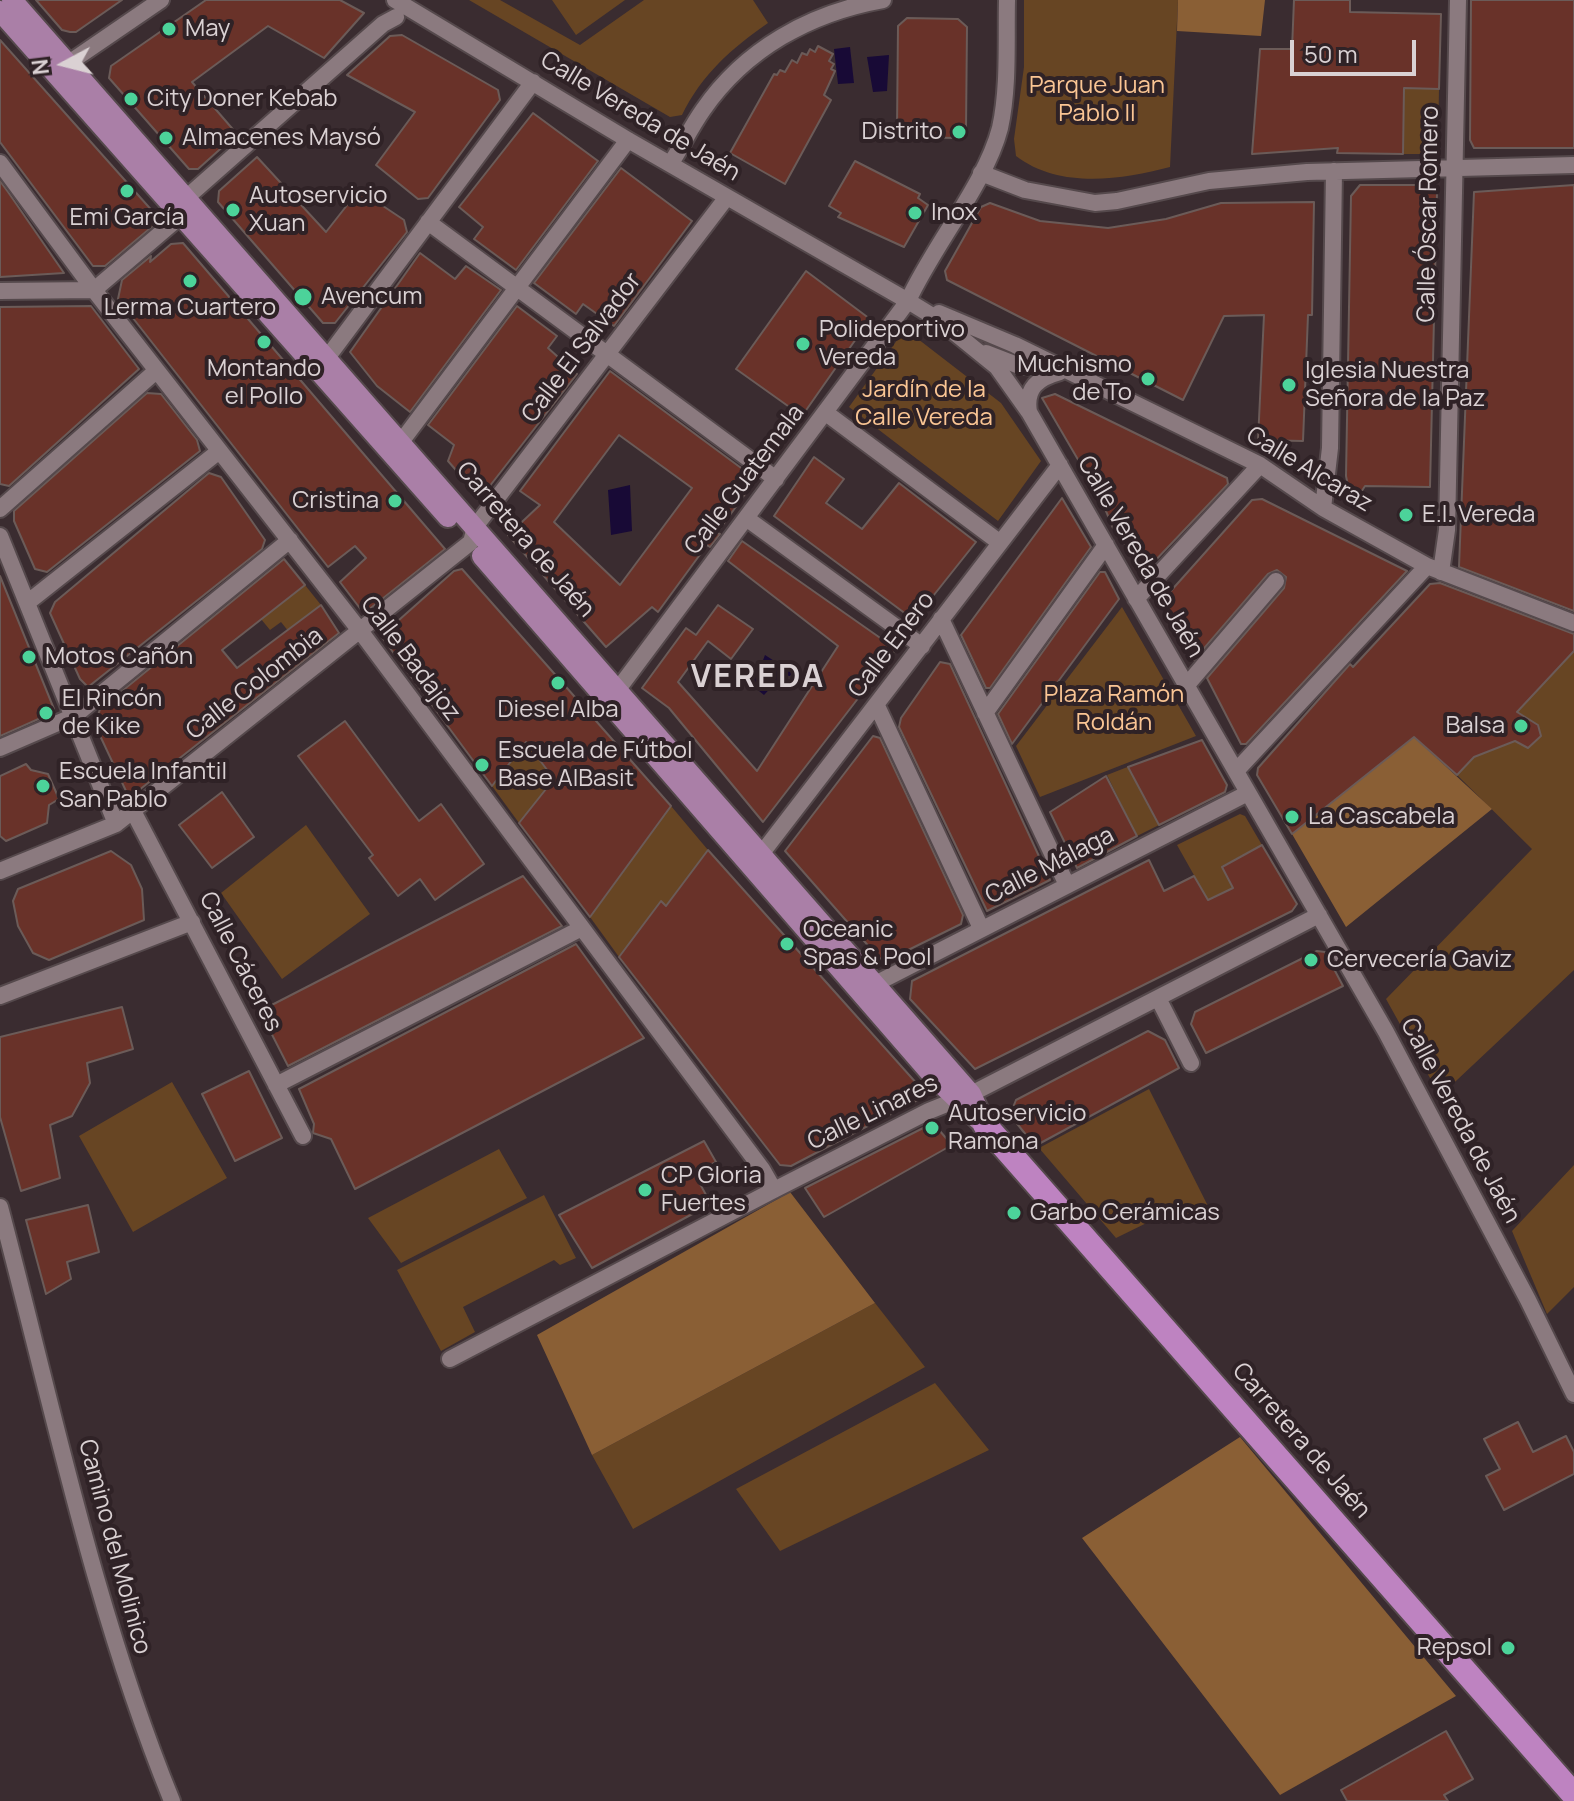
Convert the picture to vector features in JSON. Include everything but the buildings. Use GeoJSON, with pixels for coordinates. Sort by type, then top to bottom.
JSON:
{"type":"FeatureCollection","features":[{"type":"Feature","properties":{"kind":"highway","name":"Carretera de Jaén"},"geometry":{"type":"LineString","coordinates":[[985,1125],[1574,1795]]}},
{"type":"Feature","properties":{"kind":"main road","name":"Carretera de Jaén"},"geometry":{"type":"LineString","coordinates":[[12,0],[61,69]]}},
{"type":"Feature","properties":{"kind":"main road","name":"Carretera de Jaén"},"geometry":{"type":"LineString","coordinates":[[0,11],[61,69],[190,209],[963,1097]]}},
{"type":"Feature","properties":{"kind":"main road","name":"Carretera de Jaén"},"geometry":{"type":"LineString","coordinates":[[323,363],[401,442],[473,535]]}},
{"type":"Feature","properties":{"kind":"main road","name":"Carretera de Jaén"},"geometry":{"type":"LineString","coordinates":[[614,694],[762,853],[875,984],[985,1125]]}},
{"type":"Feature","properties":{"kind":"street"},"geometry":{"type":"LineString","coordinates":[[61,69],[161,0]]}},
{"type":"Feature","properties":{"kind":"street"},"geometry":{"type":"LineString","coordinates":[[671,163],[701,112],[735,69],[752,55],[798,28],[883,0]]}},
{"type":"Feature","properties":{"kind":"street","name":"Calle Guatemala"},"geometry":{"type":"LineString","coordinates":[[614,694],[908,301],[931,254],[981,173],[1000,129],[1007,0]]}},
{"type":"Feature","properties":{"kind":"street","name":"Calle Óscar Romero"},"geometry":{"type":"LineString","coordinates":[[1434,569],[1447,530],[1458,0]]}},
{"type":"Feature","properties":{"kind":"street"},"geometry":{"type":"LineString","coordinates":[[0,291],[94,290],[190,209],[396,8]]}},
{"type":"Feature","properties":{"kind":"street","name":"Calle Vereda de Jaén"},"geometry":{"type":"LineString","coordinates":[[396,8],[533,82],[908,301],[997,367],[1029,412],[1319,915],[1521,1286],[1574,1394]]}},
{"type":"Feature","properties":{"kind":"street"},"geometry":{"type":"LineString","coordinates":[[323,363],[533,82]]}},
{"type":"Feature","properties":{"kind":"street"},"geometry":{"type":"LineString","coordinates":[[401,442],[628,140]]}},
{"type":"Feature","properties":{"kind":"street","name":"Calle Badajoz"},"geometry":{"type":"LineString","coordinates":[[0,163],[218,452],[361,632],[762,1169],[774,1190]]}},
{"type":"Feature","properties":{"kind":"street"},"geometry":{"type":"LineString","coordinates":[[981,173],[1025,190],[1095,203],[1209,181],[1334,171],[1574,165]]}},
{"type":"Feature","properties":{"kind":"street"},"geometry":{"type":"LineString","coordinates":[[1323,508],[1330,448],[1334,171]]}},
{"type":"Feature","properties":{"kind":"street","name":"Calle El Salvador"},"geometry":{"type":"LineString","coordinates":[[473,535],[727,197]]}},
{"type":"Feature","properties":{"kind":"street"},"geometry":{"type":"LineString","coordinates":[[428,222],[776,479]]}},
{"type":"Feature","properties":{"kind":"street","name":"Calle Alcaraz"},"geometry":{"type":"LineString","coordinates":[[908,301],[1015,345],[1260,465],[1323,508],[1434,569],[1574,623]]}},
{"type":"Feature","properties":{"kind":"street","name":"Calle Alcaraz"},"geometry":{"type":"LineString","coordinates":[[975,349],[1017,365],[1066,370]]}},
{"type":"Feature","properties":{"kind":"street"},"geometry":{"type":"LineString","coordinates":[[1029,412],[1027,397],[1034,384],[1066,370]]}},
{"type":"Feature","properties":{"kind":"street"},"geometry":{"type":"LineString","coordinates":[[0,509],[156,371]]}},
{"type":"Feature","properties":{"kind":"street"},"geometry":{"type":"LineString","coordinates":[[826,413],[999,542]]}},
{"type":"Feature","properties":{"kind":"street"},"geometry":{"type":"LineString","coordinates":[[27,603],[218,452]]}},
{"type":"Feature","properties":{"kind":"street","name":"Calle Enero"},"geometry":{"type":"LineString","coordinates":[[762,853],[1060,465]]}},
{"type":"Feature","properties":{"kind":"street"},"geometry":{"type":"LineString","coordinates":[[1136,599],[1260,465]]}},
{"type":"Feature","properties":{"kind":"street"},"geometry":{"type":"LineString","coordinates":[[746,518],[922,646]]}},
{"type":"Feature","properties":{"kind":"street","name":"Calle Colombia"},"geometry":{"type":"LineString","coordinates":[[0,871],[116,824],[361,632],[473,535]]}},
{"type":"Feature","properties":{"kind":"street"},"geometry":{"type":"LineString","coordinates":[[0,536],[116,824]]}},
{"type":"Feature","properties":{"kind":"street"},"geometry":{"type":"LineString","coordinates":[[0,748],[73,717],[290,540]]}},
{"type":"Feature","properties":{"kind":"street"},"geometry":{"type":"LineString","coordinates":[[985,713],[1106,545]]}},
{"type":"Feature","properties":{"kind":"street"},"geometry":{"type":"LineString","coordinates":[[1237,770],[1434,569]]}},
{"type":"Feature","properties":{"kind":"street"},"geometry":{"type":"LineString","coordinates":[[1186,686],[1276,581]]}},
{"type":"Feature","properties":{"kind":"street"},"geometry":{"type":"LineString","coordinates":[[941,619],[1067,885]]}},
{"type":"Feature","properties":{"kind":"street"},"geometry":{"type":"LineString","coordinates":[[877,706],[981,928]]}},
{"type":"Feature","properties":{"kind":"street","name":"Calle Málaga"},"geometry":{"type":"LineString","coordinates":[[875,984],[1248,793]]}},
{"type":"Feature","properties":{"kind":"street","name":"Calle Cáceres"},"geometry":{"type":"LineString","coordinates":[[133,811],[303,1136]]}},
{"type":"Feature","properties":{"kind":"street","name":"Calle Linares"},"geometry":{"type":"LineString","coordinates":[[450,1359],[774,1190],[1319,915]]}},
{"type":"Feature","properties":{"kind":"street"},"geometry":{"type":"LineString","coordinates":[[0,996],[192,922]]}},
{"type":"Feature","properties":{"kind":"street"},"geometry":{"type":"LineString","coordinates":[[276,1085],[580,929]]}},
{"type":"Feature","properties":{"kind":"street"},"geometry":{"type":"LineString","coordinates":[[1158,998],[1191,1063]]}},
{"type":"Feature","properties":{"kind":"street","name":"Camino del Molinico"},"geometry":{"type":"LineString","coordinates":[[0,1207],[100,1600],[138,1717],[172,1801]]}},
{"type":"Feature","properties":{"kind":"green space"},"geometry":{"type":"Polygon","coordinates":[[[469,0],[500,0],[580,45],[644,0],[753,0],[768,23],[719,63],[682,115],[670,117],[469,0]]]}},
{"type":"Feature","properties":{"kind":"green space"},"geometry":{"type":"Polygon","coordinates":[[[552,0],[625,0],[576,35],[552,0]]]}},
{"type":"Feature","properties":{"kind":"green space","name":"Parque Juan Pablo II"},"geometry":{"type":"Polygon","coordinates":[[[1024,0],[1178,0],[1170,167],[1091,179],[1051,173],[1016,156],[1014,139],[1024,67],[1024,0]]]}},
{"type":"Feature","properties":{"kind":"green space"},"geometry":{"type":"Polygon","coordinates":[[[1404,88],[1439,89],[1438,146],[1430,154],[1403,154],[1404,88]]]}},
{"type":"Feature","properties":{"kind":"green space","name":"Jardín de la Calle Vereda"},"geometry":{"type":"Polygon","coordinates":[[[905,329],[1001,403],[1041,461],[998,521],[849,407],[905,329]]]}},
{"type":"Feature","properties":{"kind":"green space"},"geometry":{"type":"Polygon","coordinates":[[[305,585],[321,605],[289,632],[281,622],[270,630],[261,619],[305,585]]]}},
{"type":"Feature","properties":{"kind":"green space","name":"Plaza Ramón Roldán"},"geometry":{"type":"Polygon","coordinates":[[[1122,607],[1196,736],[1040,797],[1016,746],[1122,607]]]}},
{"type":"Feature","properties":{"kind":"green space"},"geometry":{"type":"Polygon","coordinates":[[[1574,651],[1574,970],[1440,1096],[1386,999],[1532,849],[1457,775],[1574,651]]]}},
{"type":"Feature","properties":{"kind":"green space"},"geometry":{"type":"Polygon","coordinates":[[[527,742],[554,779],[519,823],[492,786],[527,742]]]}},
{"type":"Feature","properties":{"kind":"green space"},"geometry":{"type":"Polygon","coordinates":[[[1130,766],[1159,825],[1137,836],[1107,775],[1130,766]]]}},
{"type":"Feature","properties":{"kind":"green space"},"geometry":{"type":"Polygon","coordinates":[[[671,806],[708,850],[666,906],[661,901],[619,957],[590,917],[671,806]]]}},
{"type":"Feature","properties":{"kind":"green space"},"geometry":{"type":"Polygon","coordinates":[[[1240,814],[1245,816],[1262,845],[1222,866],[1233,888],[1208,900],[1177,845],[1240,814]]]}},
{"type":"Feature","properties":{"kind":"green space"},"geometry":{"type":"Polygon","coordinates":[[[306,825],[370,914],[282,979],[221,893],[306,825]]]}},
{"type":"Feature","properties":{"kind":"green space"},"geometry":{"type":"Polygon","coordinates":[[[172,1082],[227,1178],[133,1232],[79,1136],[172,1082]]]}},
{"type":"Feature","properties":{"kind":"green space"},"geometry":{"type":"Polygon","coordinates":[[[1149,1089],[1213,1216],[1201,1220],[1167,1213],[1116,1238],[1039,1148],[1149,1089]]]}},
{"type":"Feature","properties":{"kind":"green space"},"geometry":{"type":"Polygon","coordinates":[[[499,1149],[527,1198],[401,1263],[368,1218],[499,1149]]]}},
{"type":"Feature","properties":{"kind":"green space"},"geometry":{"type":"Polygon","coordinates":[[[1574,1165],[1574,1287],[1547,1314],[1512,1231],[1574,1165]]]}},
{"type":"Feature","properties":{"kind":"green space"},"geometry":{"type":"Polygon","coordinates":[[[544,1195],[576,1258],[560,1265],[554,1260],[463,1307],[475,1332],[441,1351],[397,1270],[544,1195]]]}},
{"type":"Feature","properties":{"kind":"green space"},"geometry":{"type":"Polygon","coordinates":[[[875,1303],[925,1367],[633,1529],[592,1455],[875,1303]]]}},
{"type":"Feature","properties":{"kind":"green space"},"geometry":{"type":"Polygon","coordinates":[[[935,1383],[989,1450],[780,1551],[736,1489],[935,1383]]]}},
{"type":"Feature","properties":{"kind":"shaded area"},"geometry":{"type":"Polygon","coordinates":[[[1178,0],[1265,0],[1261,36],[1177,31],[1178,0]]]}},
{"type":"Feature","properties":{"kind":"shaded area"},"geometry":{"type":"Polygon","coordinates":[[[850,47],[854,83],[838,84],[834,49],[850,47]]]}},
{"type":"Feature","properties":{"kind":"shaded area"},"geometry":{"type":"Polygon","coordinates":[[[889,55],[887,91],[873,92],[867,57],[889,55]]]}},
{"type":"Feature","properties":{"kind":"shaded area"},"geometry":{"type":"Polygon","coordinates":[[[630,485],[632,531],[611,535],[608,490],[630,485]]]}},
{"type":"Feature","properties":{"kind":"shaded area"},"geometry":{"type":"Polygon","coordinates":[[[765,655],[782,666],[792,666],[793,671],[790,676],[783,675],[764,695],[748,682],[760,668],[765,655]]]}},
{"type":"Feature","properties":{"kind":"shaded area"},"geometry":{"type":"Polygon","coordinates":[[[1414,737],[1492,809],[1346,927],[1292,834],[1414,737]]]}},
{"type":"Feature","properties":{"kind":"shaded area"},"geometry":{"type":"Polygon","coordinates":[[[790,1192],[875,1303],[592,1455],[537,1335],[790,1192]]]}},
{"type":"Feature","properties":{"kind":"shaded area"},"geometry":{"type":"Polygon","coordinates":[[[1240,1437],[1456,1696],[1280,1795],[1082,1538],[1240,1437]]]}},
{"type":"Feature","properties":{"kind":"place","name":"May"},"geometry":{"type":"Point","coordinates":[169,29]}},
{"type":"Feature","properties":{"kind":"place","name":"City Doner Kebab"},"geometry":{"type":"Point","coordinates":[131,99]}},
{"type":"Feature","properties":{"kind":"place","name":"Distrito"},"geometry":{"type":"Point","coordinates":[959,132]}},
{"type":"Feature","properties":{"kind":"place","name":"Almacenes Maysó"},"geometry":{"type":"Point","coordinates":[166,138]}},
{"type":"Feature","properties":{"kind":"place","name":"Emi García"},"geometry":{"type":"Point","coordinates":[127,191]}},
{"type":"Feature","properties":{"kind":"place","name":"Autoservicio Xuan"},"geometry":{"type":"Point","coordinates":[233,210]}},
{"type":"Feature","properties":{"kind":"place","name":"Inox"},"geometry":{"type":"Point","coordinates":[915,213]}},
{"type":"Feature","properties":{"kind":"place","name":"Lerma Cuartero"},"geometry":{"type":"Point","coordinates":[190,281]}},
{"type":"Feature","properties":{"kind":"place","name":"Avencum"},"geometry":{"type":"Point","coordinates":[303,297]}},
{"type":"Feature","properties":{"kind":"place","name":"Montando el Pollo"},"geometry":{"type":"Point","coordinates":[264,342]}},
{"type":"Feature","properties":{"kind":"place","name":"Polideportivo Vereda"},"geometry":{"type":"Point","coordinates":[803,344]}},
{"type":"Feature","properties":{"kind":"place","name":"Muchismo de To"},"geometry":{"type":"Point","coordinates":[1148,379]}},
{"type":"Feature","properties":{"kind":"place","name":"Iglesia Nuestra Señora de la Paz"},"geometry":{"type":"Point","coordinates":[1289,385]}},
{"type":"Feature","properties":{"kind":"place","name":"Cristina"},"geometry":{"type":"Point","coordinates":[395,501]}},
{"type":"Feature","properties":{"kind":"place","name":"E.I. Vereda"},"geometry":{"type":"Point","coordinates":[1406,515]}},
{"type":"Feature","properties":{"kind":"place","name":"Motos Cañón"},"geometry":{"type":"Point","coordinates":[29,657]}},
{"type":"Feature","properties":{"kind":"place","name":"Diesel Alba"},"geometry":{"type":"Point","coordinates":[558,683]}},
{"type":"Feature","properties":{"kind":"place","name":"El Rincón de Kike"},"geometry":{"type":"Point","coordinates":[46,713]}},
{"type":"Feature","properties":{"kind":"place","name":"Balsa"},"geometry":{"type":"Point","coordinates":[1521,726]}},
{"type":"Feature","properties":{"kind":"place","name":"Escuela de Fútbol Base AlBasit"},"geometry":{"type":"Point","coordinates":[482,765]}},
{"type":"Feature","properties":{"kind":"place","name":"Escuela Infantil San Pablo"},"geometry":{"type":"Point","coordinates":[43,786]}},
{"type":"Feature","properties":{"kind":"place","name":"La Cascabela"},"geometry":{"type":"Point","coordinates":[1292,817]}},
{"type":"Feature","properties":{"kind":"place","name":"Oceanic Spas & Pool"},"geometry":{"type":"Point","coordinates":[787,944]}},
{"type":"Feature","properties":{"kind":"place","name":"Cervecería Gaviz"},"geometry":{"type":"Point","coordinates":[1311,960]}},
{"type":"Feature","properties":{"kind":"place","name":"Autoservicio Ramona"},"geometry":{"type":"Point","coordinates":[932,1128]}},
{"type":"Feature","properties":{"kind":"place","name":"CP Gloria Fuertes"},"geometry":{"type":"Point","coordinates":[645,1190]}},
{"type":"Feature","properties":{"kind":"place","name":"Garbo Cerámicas"},"geometry":{"type":"Point","coordinates":[1014,1213]}},
{"type":"Feature","properties":{"kind":"place","name":"Repsol"},"geometry":{"type":"Point","coordinates":[1508,1648]}},
{"type":"Feature","properties":{"kind":"district","name":"VEREDA"},"geometry":{"type":"Point","coordinates":[758,678]}}]}
